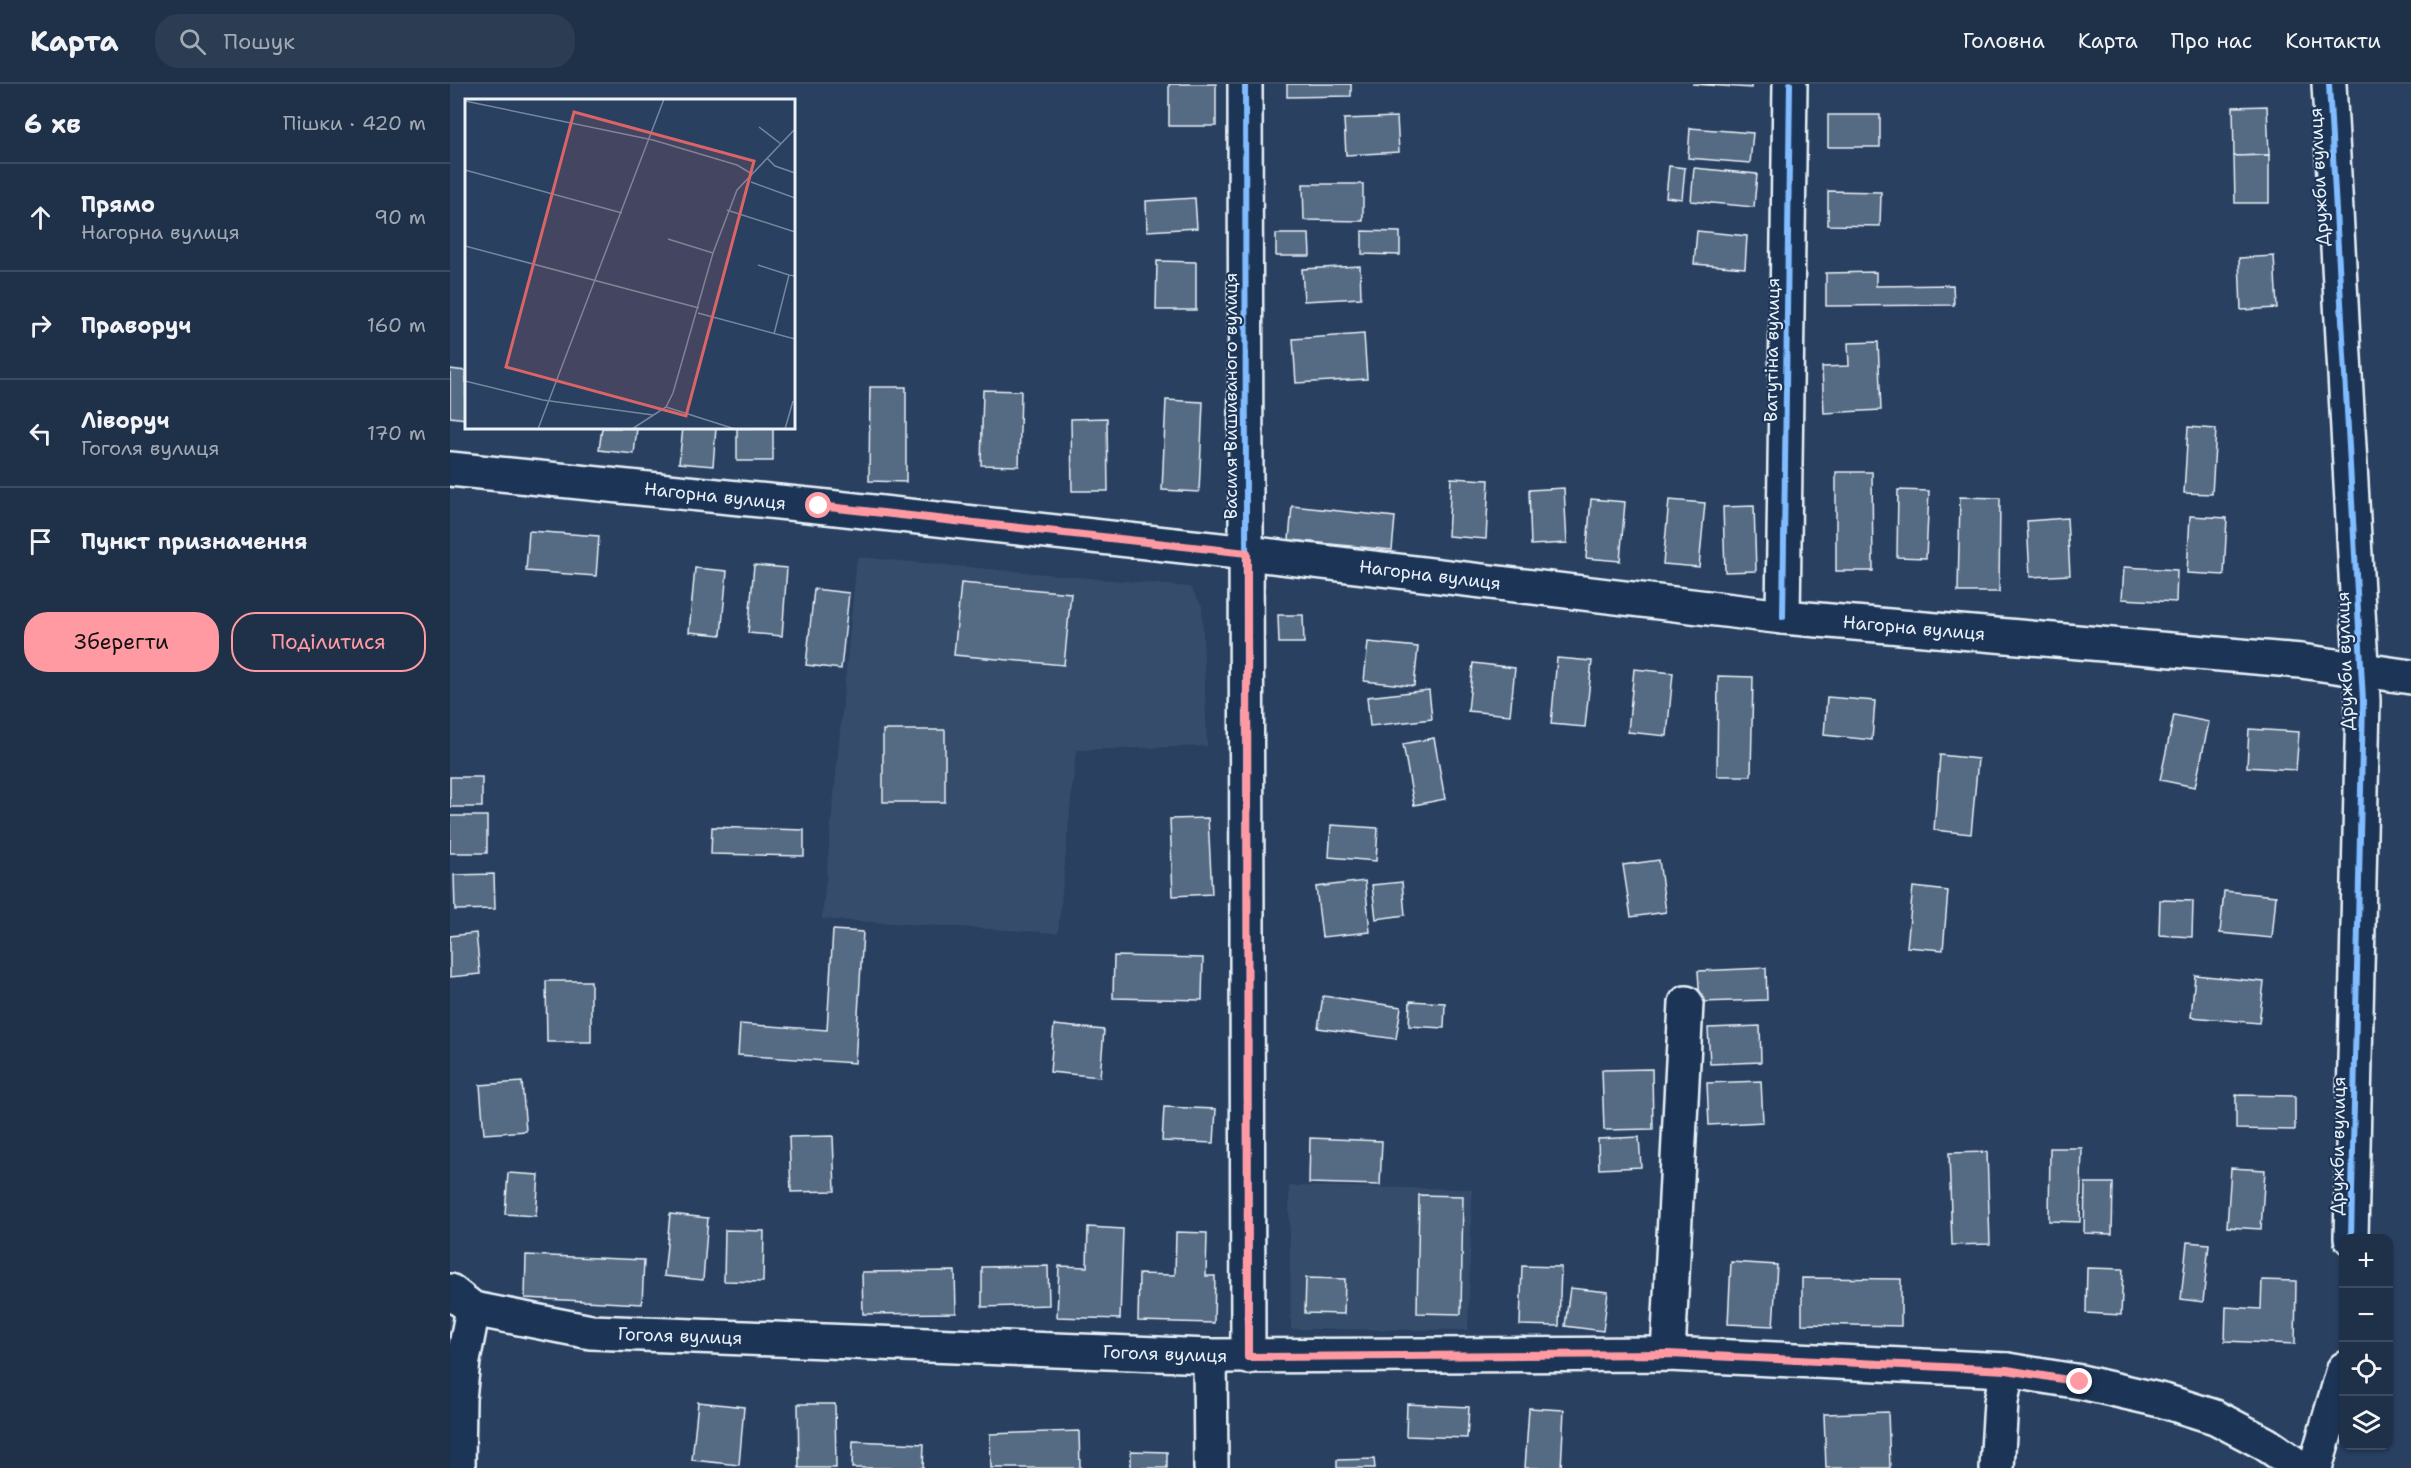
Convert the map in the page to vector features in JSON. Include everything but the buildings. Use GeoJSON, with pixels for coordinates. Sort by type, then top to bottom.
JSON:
{"type":"FeatureCollection","features":[{"type":"Feature","properties":{"kind":"main road","name":"Василя Вишиваного вулиця"},"geometry":{"type":"LineString","coordinates":[[1245,84],[1248,1357]]}},
{"type":"Feature","properties":{"kind":"main road","name":"Ватутіна вулиця"},"geometry":{"type":"LineString","coordinates":[[1784,616],[1790,84]]}},
{"type":"Feature","properties":{"kind":"main road","name":"Дружби вулиця"},"geometry":{"type":"LineString","coordinates":[[2328,84],[2362,669],[2351,1234]]}},
{"type":"Feature","properties":{"kind":"main road","name":"Нагорна вулиця"},"geometry":{"type":"LineString","coordinates":[[450,469],[830,507],[1784,616],[2301,661],[2411,677]]}},
{"type":"Feature","properties":{"kind":"main road"},"geometry":{"type":"LineString","coordinates":[[1668,1354],[1686,1003]]}},
{"type":"Feature","properties":{"kind":"main road","name":"Гоголя вулиця"},"geometry":{"type":"LineString","coordinates":[[461,1300],[591,1332],[1210,1356],[1668,1354],[2007,1370],[2080,1382],[2164,1401],[2215,1417],[2266,1444],[2301,1468]]}},
{"type":"Feature","properties":{"kind":"main road"},"geometry":{"type":"LineString","coordinates":[[458,1468],[454,1399],[461,1300]]}},
{"type":"Feature","properties":{"kind":"main road"},"geometry":{"type":"LineString","coordinates":[[1210,1356],[1211,1468]]}},
{"type":"Feature","properties":{"kind":"main road"},"geometry":{"type":"LineString","coordinates":[[1997,1468],[2001,1402],[2007,1370]]}},
{"type":"Feature","properties":{"kind":"main road"},"geometry":{"type":"LineString","coordinates":[[2315,1468],[2339,1383]]}},
{"type":"Feature","properties":{"kind":"shaded area"},"geometry":{"type":"Polygon","coordinates":[[[857,557],[1190,587],[1202,606],[1207,746],[1076,750],[1058,933],[822,919],[857,557]]]}},
{"type":"Feature","properties":{"kind":"shaded area"},"geometry":{"type":"Polygon","coordinates":[[[1289,1186],[1472,1189],[1468,1330],[1291,1329],[1289,1186]]]}},
{"type":"Feature","properties":{"kind":"cycle path"},"geometry":{"type":"LineString","coordinates":[[1245,84],[1248,1357]]}},
{"type":"Feature","properties":{"kind":"cycle path"},"geometry":{"type":"LineString","coordinates":[[1783,617],[1790,84]]}},
{"type":"Feature","properties":{"kind":"cycle path"},"geometry":{"type":"LineString","coordinates":[[2329,84],[2363,701],[2351,1234]]}},
{"type":"Feature","properties":{"kind":"route"},"geometry":{"type":"LineString","coordinates":[[819,506],[1247,553],[1248,1357],[1668,1354],[2007,1370],[2080,1382]]}}]}
